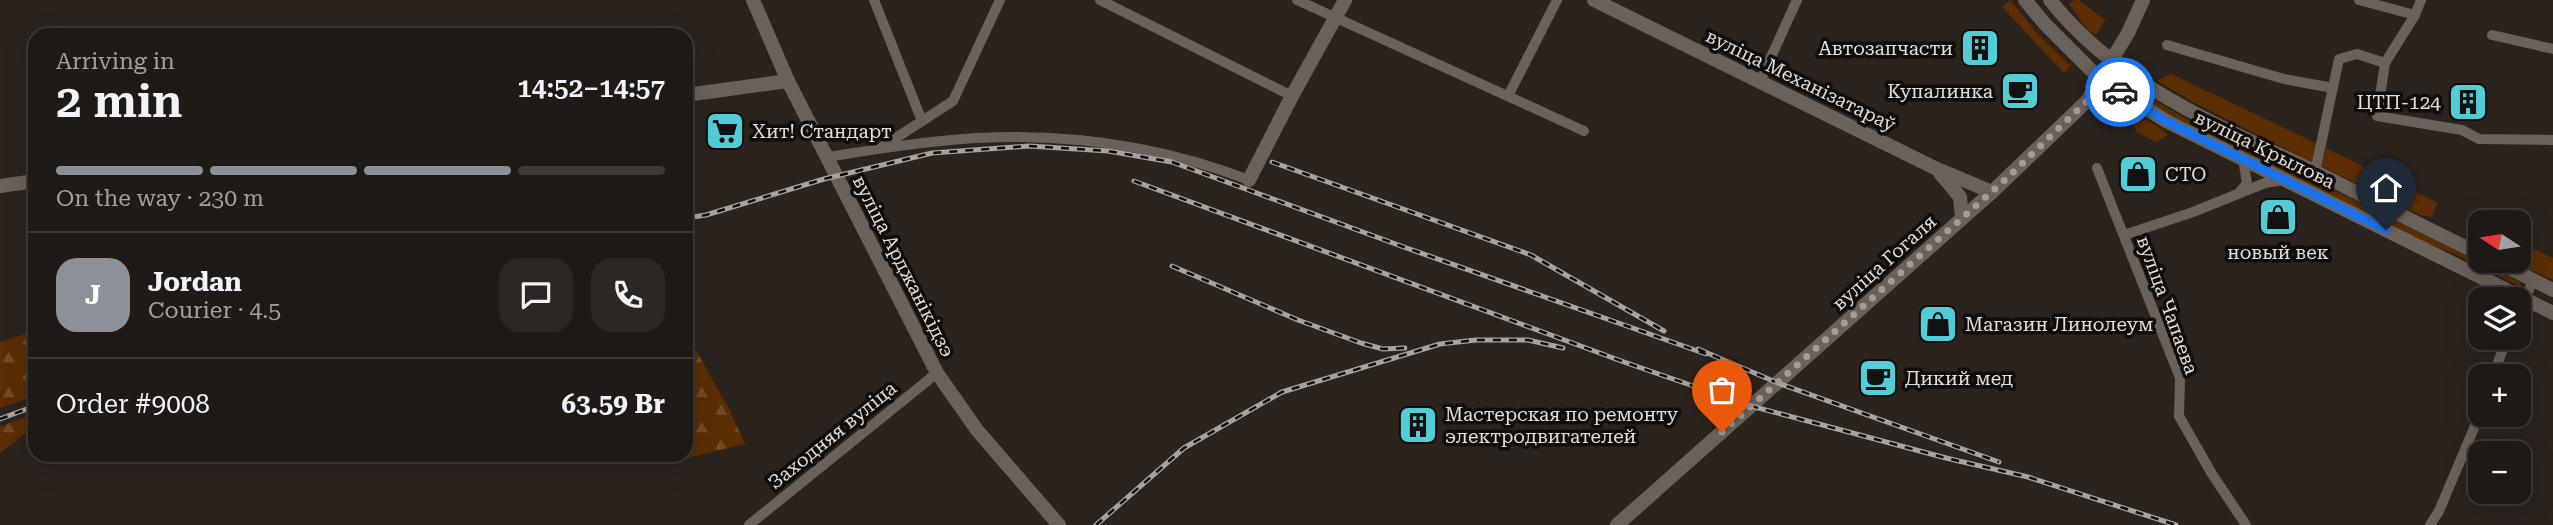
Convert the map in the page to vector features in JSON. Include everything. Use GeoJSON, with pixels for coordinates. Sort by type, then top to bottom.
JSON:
{"type":"FeatureCollection","features":[{"type":"Feature","properties":{"kind":"main road","name":"вуліца Арджанікідзэ"},"geometry":{"type":"LineString","coordinates":[[753,0],[788,81],[937,373],[977,430],[1059,525]]}},
{"type":"Feature","properties":{"kind":"main road"},"geometry":{"type":"LineString","coordinates":[[1249,180],[1345,0]]}},
{"type":"Feature","properties":{"kind":"main road","name":"вуліца Механізатараў"},"geometry":{"type":"LineString","coordinates":[[1594,0],[1937,169],[1992,192]]}},
{"type":"Feature","properties":{"kind":"main road","name":"вуліца Крылова"},"geometry":{"type":"LineString","coordinates":[[2025,0],[2101,80],[2166,121],[2501,287]]}},
{"type":"Feature","properties":{"kind":"main road","name":"вуліца Крылова"},"geometry":{"type":"LineString","coordinates":[[2050,0],[2060,13],[2112,61],[2176,104],[2468,248]]}},
{"type":"Feature","properties":{"kind":"main road","name":"вуліца Гогаля"},"geometry":{"type":"LineString","coordinates":[[1616,525],[1992,192],[2087,101],[2112,61],[2143,0]]}},
{"type":"Feature","properties":{"kind":"main road"},"geometry":{"type":"LineString","coordinates":[[693,94],[788,81]]}},
{"type":"Feature","properties":{"kind":"main road"},"geometry":{"type":"LineString","coordinates":[[1937,169],[1960,197],[1962,218]]}},
{"type":"Feature","properties":{"kind":"main road"},"geometry":{"type":"LineString","coordinates":[[0,186],[28,182]]}},
{"type":"Feature","properties":{"kind":"main road"},"geometry":{"type":"LineString","coordinates":[[2517,273],[2553,290]]}},
{"type":"Feature","properties":{"kind":"main road","name":"вуліца Крылова"},"geometry":{"type":"LineString","coordinates":[[2531,302],[2553,313]]}},
{"type":"Feature","properties":{"kind":"street"},"geometry":{"type":"LineString","coordinates":[[874,0],[922,121]]}},
{"type":"Feature","properties":{"kind":"street"},"geometry":{"type":"LineString","coordinates":[[879,149],[953,102],[1000,0]]}},
{"type":"Feature","properties":{"kind":"street"},"geometry":{"type":"LineString","coordinates":[[1100,0],[1292,96]]}},
{"type":"Feature","properties":{"kind":"street"},"geometry":{"type":"LineString","coordinates":[[1297,0],[1584,131]]}},
{"type":"Feature","properties":{"kind":"street"},"geometry":{"type":"LineString","coordinates":[[1508,96],[1557,0]]}},
{"type":"Feature","properties":{"kind":"street"},"geometry":{"type":"LineString","coordinates":[[1759,81],[1797,0]]}},
{"type":"Feature","properties":{"kind":"street"},"geometry":{"type":"LineString","coordinates":[[2359,0],[2414,15]]}},
{"type":"Feature","properties":{"kind":"street"},"geometry":{"type":"LineString","coordinates":[[2421,0],[2385,63],[2376,116],[2462,130],[2479,139],[2553,140]]}},
{"type":"Feature","properties":{"kind":"street"},"geometry":{"type":"LineString","coordinates":[[2492,35],[2553,49]]}},
{"type":"Feature","properties":{"kind":"street"},"geometry":{"type":"LineString","coordinates":[[2167,45],[2284,79],[2333,88]]}},
{"type":"Feature","properties":{"kind":"street"},"geometry":{"type":"LineString","coordinates":[[2315,172],[2339,59],[2357,54],[2385,63]]}},
{"type":"Feature","properties":{"kind":"street"},"geometry":{"type":"LineString","coordinates":[[828,157],[879,149],[998,138],[1113,144],[1172,155],[1249,180]]}},
{"type":"Feature","properties":{"kind":"street"},"geometry":{"type":"LineString","coordinates":[[2239,193],[2246,183],[2243,159]]}},
{"type":"Feature","properties":{"kind":"street","name":"вуліца Чапаева"},"geometry":{"type":"LineString","coordinates":[[2097,168],[2180,378],[2179,416],[2212,474],[2246,525]]}},
{"type":"Feature","properties":{"kind":"street"},"geometry":{"type":"LineString","coordinates":[[2124,235],[2193,212],[2266,183],[2284,180]]}},
{"type":"Feature","properties":{"kind":"street"},"geometry":{"type":"LineString","coordinates":[[2530,287],[2533,281]]}},
{"type":"Feature","properties":{"kind":"street","name":"Заходняя вуліца"},"geometry":{"type":"LineString","coordinates":[[749,525],[937,373]]}},
{"type":"Feature","properties":{"kind":"street"},"geometry":{"type":"LineString","coordinates":[[2430,525],[2440,511],[2475,427]]}},
{"type":"Feature","properties":{"kind":"green space"},"geometry":{"type":"Polygon","coordinates":[[[2010,0],[2039,35],[2071,66],[2064,73],[2002,7],[2010,0]]]}},
{"type":"Feature","properties":{"kind":"green space"},"geometry":{"type":"Polygon","coordinates":[[[2079,0],[2105,20],[2096,35],[2088,30],[2069,4],[2079,0]]]}},
{"type":"Feature","properties":{"kind":"green space"},"geometry":{"type":"Polygon","coordinates":[[[2171,74],[2318,144],[2313,163],[2157,81],[2171,74]]]}},
{"type":"Feature","properties":{"kind":"green space"},"geometry":{"type":"Polygon","coordinates":[[[2125,83],[2200,127],[2226,137],[2468,256],[2468,260],[2420,241],[2171,116],[2122,84],[2125,83]]]}},
{"type":"Feature","properties":{"kind":"green space"},"geometry":{"type":"Polygon","coordinates":[[[2135,114],[2168,135],[2156,142],[2137,132],[2131,121],[2135,114]]]}},
{"type":"Feature","properties":{"kind":"green space"},"geometry":{"type":"Polygon","coordinates":[[[2326,148],[2438,203],[2431,217],[2420,215],[2321,166],[2326,148]]]}},
{"type":"Feature","properties":{"kind":"green space"},"geometry":{"type":"Polygon","coordinates":[[[2534,249],[2553,258],[2553,280],[2531,270],[2534,249]]]}},
{"type":"Feature","properties":{"kind":"green space"},"geometry":{"type":"Polygon","coordinates":[[[2493,273],[2502,273],[2520,282],[2521,285],[2493,273]]]}},
{"type":"Feature","properties":{"kind":"green space"},"geometry":{"type":"Polygon","coordinates":[[[28,333],[28,398],[0,408],[0,342],[28,333]]]}},
{"type":"Feature","properties":{"kind":"green space"},"geometry":{"type":"Polygon","coordinates":[[[696,350],[745,444],[693,456],[693,352],[696,350]]]}},
{"type":"Feature","properties":{"kind":"green space"},"geometry":{"type":"Polygon","coordinates":[[[28,416],[28,431],[0,453],[0,427],[28,416]]]}},
{"type":"Feature","properties":{"kind":"railway"},"geometry":{"type":"LineString","coordinates":[[693,217],[824,179],[932,153],[1029,146],[1108,151],[1172,162],[1706,354]]}},
{"type":"Feature","properties":{"kind":"railway"},"geometry":{"type":"LineString","coordinates":[[1272,162],[1531,255],[1664,331]]}},
{"type":"Feature","properties":{"kind":"railway"},"geometry":{"type":"LineString","coordinates":[[1134,181],[1624,362],[1751,406],[2028,477],[2176,525]]}},
{"type":"Feature","properties":{"kind":"railway"},"geometry":{"type":"LineString","coordinates":[[1172,266],[1298,320],[1361,343],[1383,349],[1405,348]]}},
{"type":"Feature","properties":{"kind":"railway"},"geometry":{"type":"LineString","coordinates":[[1096,525],[1184,448],[1282,392],[1440,344],[1476,340],[1528,340],[1563,348]]}},
{"type":"Feature","properties":{"kind":"railway"},"geometry":{"type":"LineString","coordinates":[[1698,349],[1778,383],[1999,462]]}},
{"type":"Feature","properties":{"kind":"railway"},"geometry":{"type":"LineString","coordinates":[[0,419],[28,409]]}},
{"type":"Feature","properties":{"kind":"way so far"},"geometry":{"type":"LineString","coordinates":[[1722,432],[2006,179],[2087,101],[2101,80],[2120,92]]}},
{"type":"Feature","properties":{"kind":"place","name":"Автозапчасти"},"geometry":{"type":"Point","coordinates":[1980,48]}},
{"type":"Feature","properties":{"kind":"place","name":"Купалинка"},"geometry":{"type":"Point","coordinates":[2020,91]}},
{"type":"Feature","properties":{"kind":"place","name":"ЦТП-124"},"geometry":{"type":"Point","coordinates":[2468,102]}},
{"type":"Feature","properties":{"kind":"place","name":"Хит! Стандарт"},"geometry":{"type":"Point","coordinates":[725,131]}},
{"type":"Feature","properties":{"kind":"place","name":"СТО"},"geometry":{"type":"Point","coordinates":[2138,174]}},
{"type":"Feature","properties":{"kind":"place","name":"новый век"},"geometry":{"type":"Point","coordinates":[2278,217]}},
{"type":"Feature","properties":{"kind":"place","name":"Магазин Линолеум"},"geometry":{"type":"Point","coordinates":[1938,324]}},
{"type":"Feature","properties":{"kind":"place","name":"Дикий мед"},"geometry":{"type":"Point","coordinates":[1878,378]}},
{"type":"Feature","properties":{"kind":"place","name":"Мастерская по ремонту электродвигателей"},"geometry":{"type":"Point","coordinates":[1418,425]}},
{"type":"Feature","properties":{"kind":"route"},"geometry":{"type":"LineString","coordinates":[[2120,92],[2166,121],[2386,230]]}}]}
